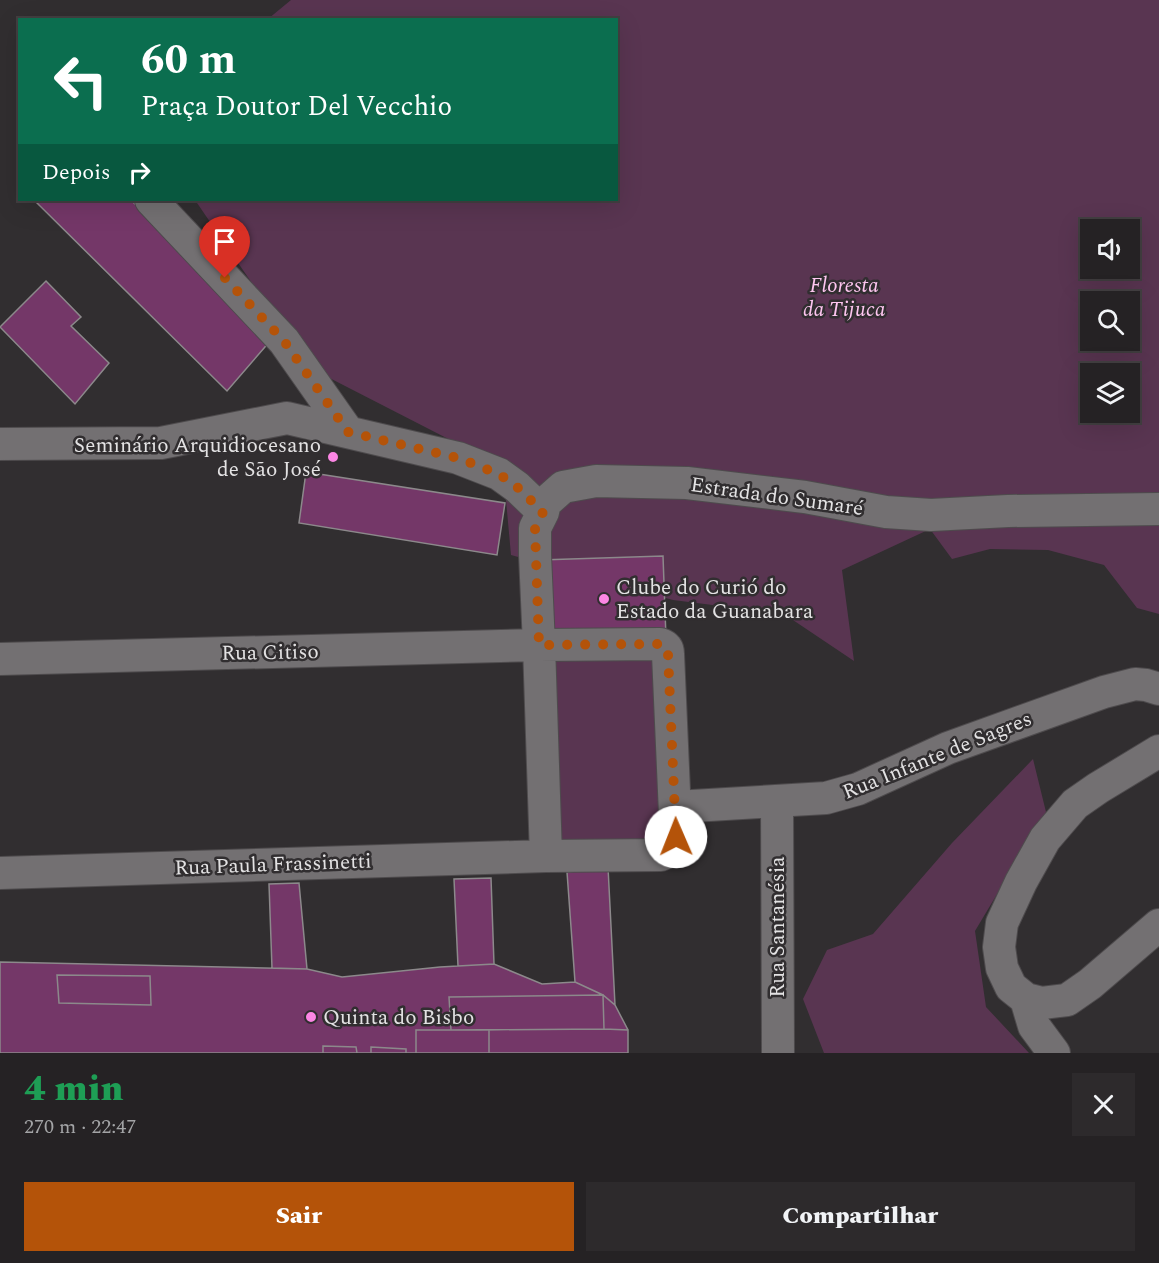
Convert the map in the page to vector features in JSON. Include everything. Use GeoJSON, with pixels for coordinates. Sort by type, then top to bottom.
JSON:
{"type":"FeatureCollection","features":[{"type":"Feature","properties":{"kind":"street"},"geometry":{"type":"LineString","coordinates":[[152,201],[284,341],[348,432]]}},
{"type":"Feature","properties":{"kind":"street"},"geometry":{"type":"LineString","coordinates":[[0,444],[161,444],[287,418],[458,458],[499,474],[517,487],[543,512]]}},
{"type":"Feature","properties":{"kind":"street","name":"Estrada do Sumaré"},"geometry":{"type":"LineString","coordinates":[[546,856],[535,528],[545,502],[563,487],[596,481],[687,483],[805,497],[886,512],[920,514],[1159,509]]}},
{"type":"Feature","properties":{"kind":"street","name":"Rua Citiso"},"geometry":{"type":"LineString","coordinates":[[0,659],[660,644],[666,647],[668,654],[675,807]]}},
{"type":"Feature","properties":{"kind":"street","name":"Rua Infante de Sagres"},"geometry":{"type":"LineString","coordinates":[[675,807],[826,798],[858,789],[948,748],[1104,692],[1135,684],[1159,689]]}},
{"type":"Feature","properties":{"kind":"street"},"geometry":{"type":"LineString","coordinates":[[1159,751],[1075,804],[1045,839],[1002,923],[999,947],[1002,968],[1011,987],[1026,999],[1042,1003],[1067,1000],[1090,984],[1159,925]]}},
{"type":"Feature","properties":{"kind":"street","name":"Rua Santanésia"},"geometry":{"type":"LineString","coordinates":[[777,801],[778,1053]]}},
{"type":"Feature","properties":{"kind":"street","name":"Rua Paula Frassinetti"},"geometry":{"type":"LineString","coordinates":[[0,873],[546,856],[661,855],[674,845],[675,807]]}},
{"type":"Feature","properties":{"kind":"street"},"geometry":{"type":"LineString","coordinates":[[1026,999],[1034,1026],[1054,1053]]}},
{"type":"Feature","properties":{"kind":"green space","name":"Floresta da Tijuca"},"geometry":{"type":"Polygon","coordinates":[[[291,0],[1159,0],[1159,614],[1137,608],[1104,565],[1048,550],[990,549],[952,559],[930,529],[842,570],[854,661],[784,614],[673,600],[511,555],[503,467],[310,368],[196,201],[618,201],[618,18],[269,18],[291,0]]]}},
{"type":"Feature","properties":{"kind":"green space"},"geometry":{"type":"Polygon","coordinates":[[[658,654],[670,845],[556,849],[550,662],[658,654]]]}},
{"type":"Feature","properties":{"kind":"green space"},"geometry":{"type":"Polygon","coordinates":[[[1033,759],[1046,812],[975,931],[986,1007],[1029,1053],[824,1053],[803,999],[827,950],[873,934],[952,843],[1033,759]]]}},
{"type":"Feature","properties":{"kind":"building"},"geometry":{"type":"Polygon","coordinates":[[[35,201],[132,201],[271,340],[227,391],[35,201]]]}},
{"type":"Feature","properties":{"kind":"building"},"geometry":{"type":"Polygon","coordinates":[[[46,281],[81,317],[71,326],[109,363],[75,404],[0,327],[46,281]]]}},
{"type":"Feature","properties":{"kind":"building","name":"Seminário Arquidiocesano de São José"},"geometry":{"type":"Polygon","coordinates":[[[306,472],[505,503],[497,555],[299,523],[306,472]]]}},
{"type":"Feature","properties":{"kind":"building","name":"Clube do Curió do Estado da Guanabara"},"geometry":{"type":"Polygon","coordinates":[[[663,556],[666,638],[547,644],[540,560],[663,556]]]}},
{"type":"Feature","properties":{"kind":"building"},"geometry":{"type":"Polygon","coordinates":[[[608,867],[615,1005],[603,995],[575,982],[567,872],[608,867]]]}},
{"type":"Feature","properties":{"kind":"building"},"geometry":{"type":"Polygon","coordinates":[[[491,878],[494,964],[458,966],[454,879],[491,878]]]}},
{"type":"Feature","properties":{"kind":"building"},"geometry":{"type":"Polygon","coordinates":[[[299,883],[307,969],[272,968],[269,884],[299,883]]]}},
{"type":"Feature","properties":{"kind":"building","name":"Quinta do Bisbo"},"geometry":{"type":"Polygon","coordinates":[[[0,962],[307,969],[342,977],[494,964],[542,984],[575,982],[603,995],[615,1005],[628,1030],[628,1053],[0,1053],[0,962]]]}},
{"type":"Feature","properties":{"kind":"building"},"geometry":{"type":"Polygon","coordinates":[[[57,975],[150,976],[151,1005],[59,1003],[57,975]]]}},
{"type":"Feature","properties":{"kind":"building"},"geometry":{"type":"Polygon","coordinates":[[[603,995],[604,1029],[451,1030],[449,997],[603,995]]]}},
{"type":"Feature","properties":{"kind":"building"},"geometry":{"type":"Polygon","coordinates":[[[416,1030],[489,1030],[489,1053],[416,1053],[416,1030]]]}},
{"type":"Feature","properties":{"kind":"building"},"geometry":{"type":"Polygon","coordinates":[[[489,1030],[628,1030],[628,1053],[489,1053],[489,1030]]]}},
{"type":"Feature","properties":{"kind":"building"},"geometry":{"type":"Polygon","coordinates":[[[323,1046],[356,1047],[357,1053],[323,1053],[323,1046]]]}},
{"type":"Feature","properties":{"kind":"building"},"geometry":{"type":"Polygon","coordinates":[[[371,1047],[406,1049],[406,1053],[371,1053],[371,1047]]]}},
{"type":"Feature","properties":{"kind":"place","name":"Seminário Arquidiocesano de São José"},"geometry":{"type":"Point","coordinates":[333,457]}},
{"type":"Feature","properties":{"kind":"place","name":"Clube do Curió do Estado da Guanabara"},"geometry":{"type":"Point","coordinates":[604,599]}},
{"type":"Feature","properties":{"kind":"place","name":"Quinta do Bisbo"},"geometry":{"type":"Point","coordinates":[311,1017]}},
{"type":"Feature","properties":{"kind":"route"},"geometry":{"type":"LineString","coordinates":[[225,278],[284,341],[348,432],[458,458],[499,474],[517,487],[543,512],[535,528],[539,645],[660,644],[666,647],[676,837]]}}]}
